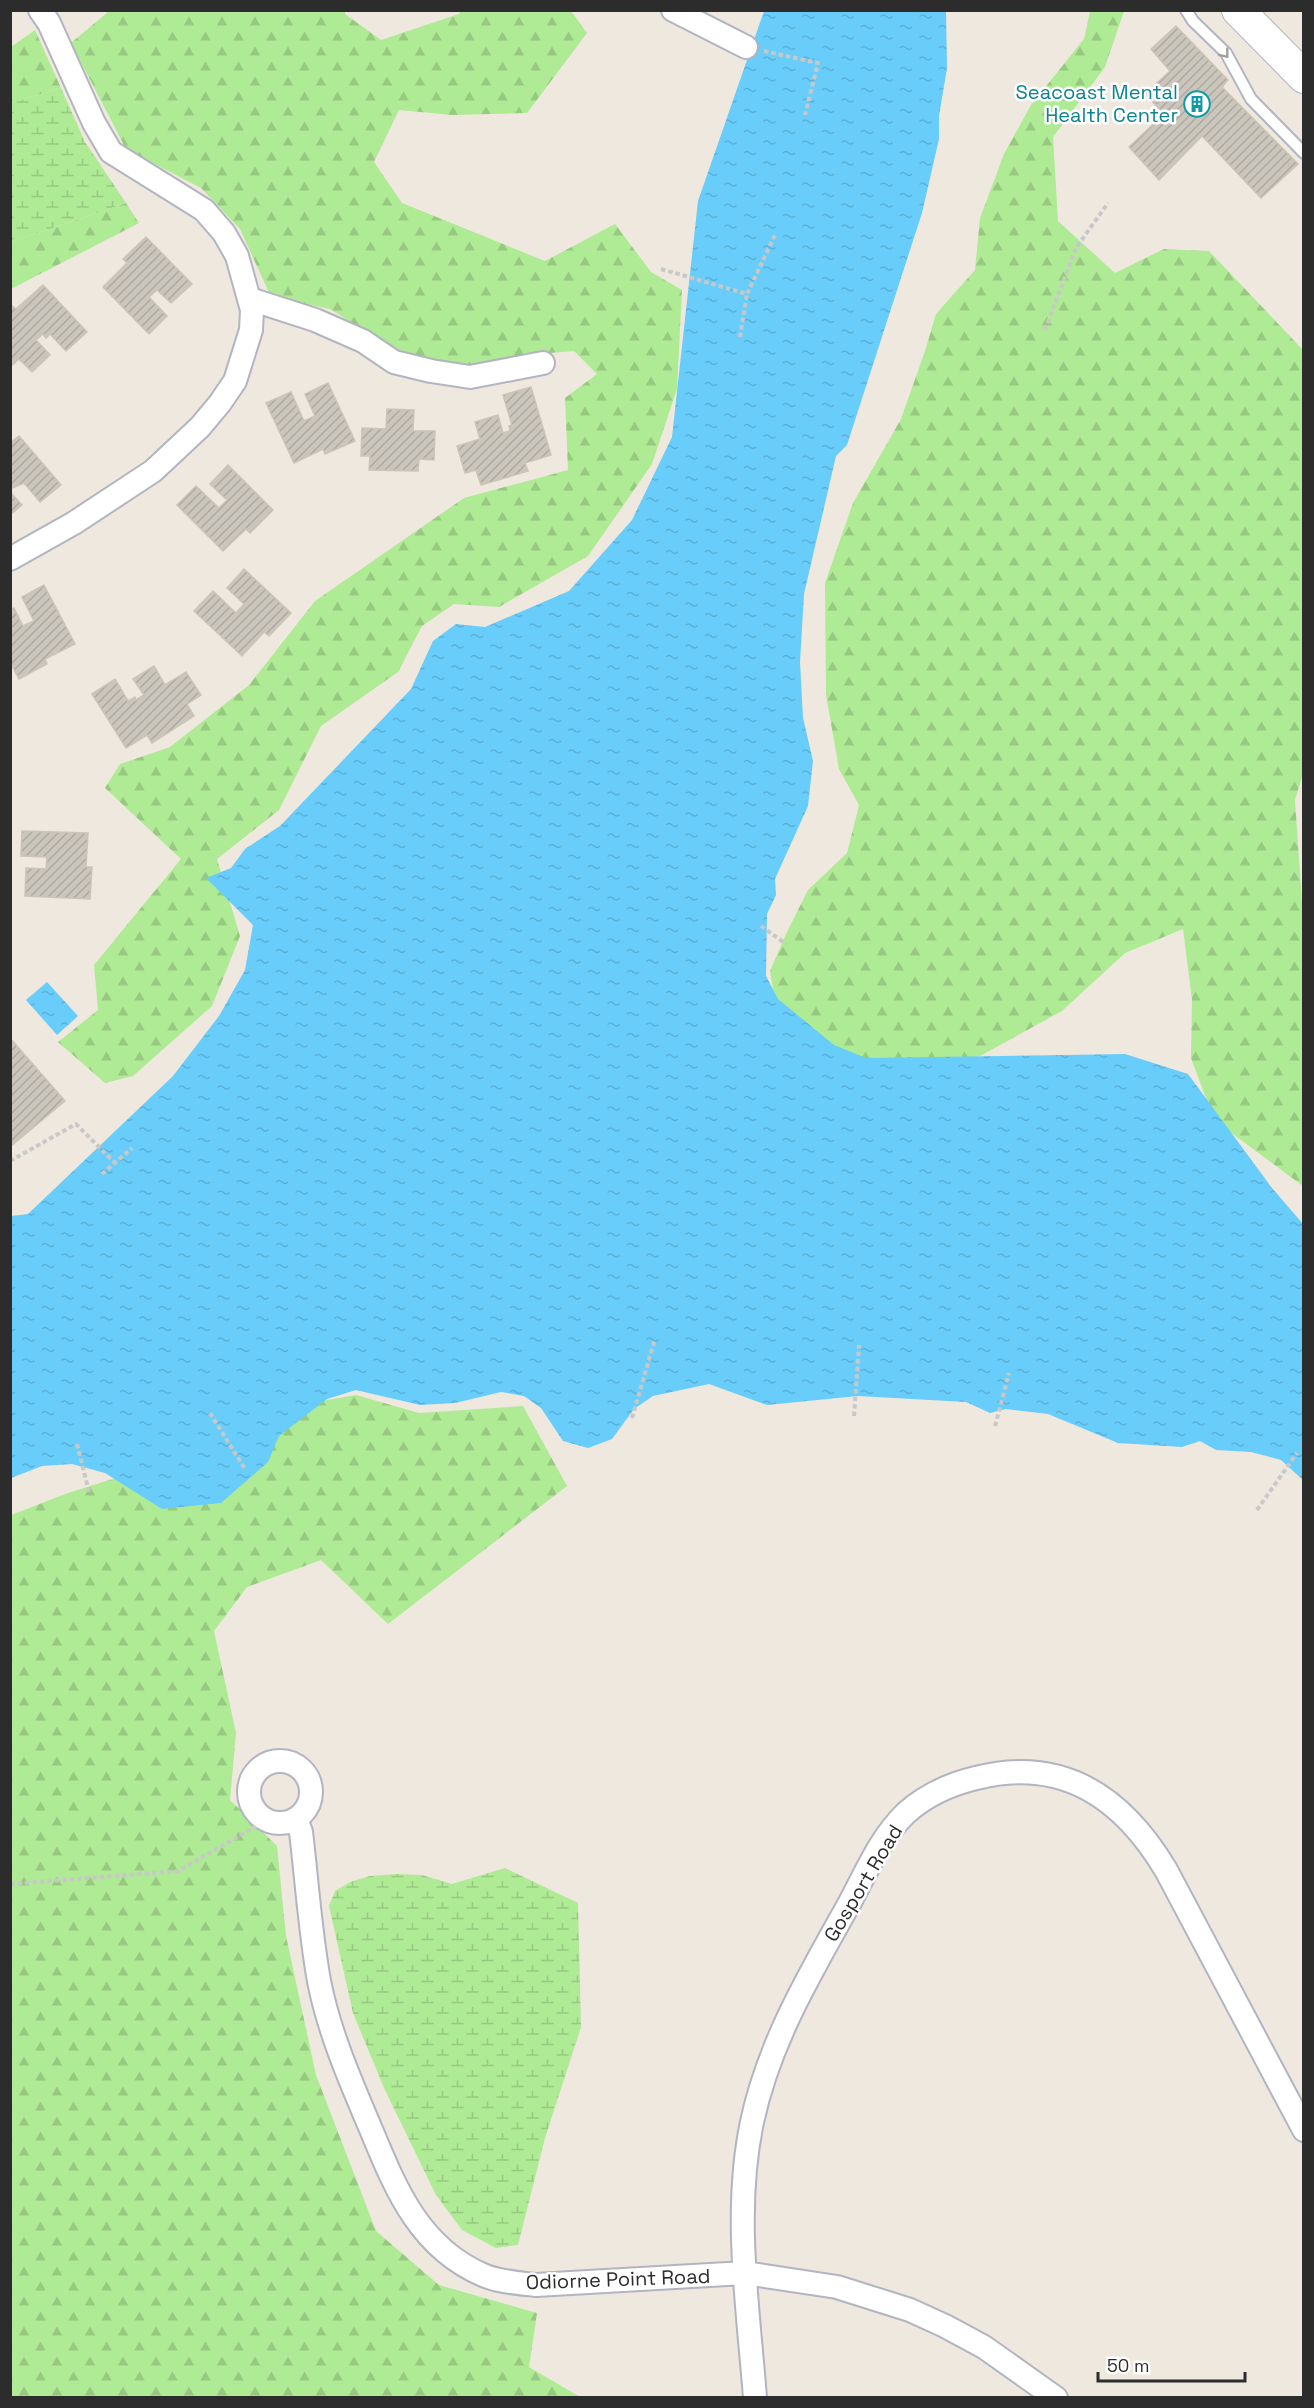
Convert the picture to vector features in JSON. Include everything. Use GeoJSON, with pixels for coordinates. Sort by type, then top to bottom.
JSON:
{"type":"FeatureCollection","features":[{"type":"Feature","properties":{"kind":"main road"},"geometry":{"type":"LineString","coordinates":[[1238,10],[1304,77]]}},
{"type":"Feature","properties":{"kind":"street"},"geometry":{"type":"LineString","coordinates":[[10,559],[74,523],[153,471],[200,427],[235,381],[251,330],[250,299],[237,256],[224,233],[204,210],[111,152],[94,123],[49,23],[40,10]]}},
{"type":"Feature","properties":{"kind":"street"},"geometry":{"type":"LineString","coordinates":[[673,10],[746,47]]}},
{"type":"Feature","properties":{"kind":"street"},"geometry":{"type":"LineString","coordinates":[[250,299],[315,320],[363,341],[394,362],[430,371],[470,377],[543,363]]}},
{"type":"Feature","properties":{"kind":"street"},"geometry":{"type":"LineString","coordinates":[[281,1762],[299,1768],[310,1784],[309,1804],[296,1819],[277,1823],[267,1820],[258,1814],[252,1805],[250,1785],[262,1768],[281,1762]]}},
{"type":"Feature","properties":{"kind":"street","name":"Gosport Road"},"geometry":{"type":"LineString","coordinates":[[756,2397],[745,2273],[743,2209],[744,2170],[760,2088],[777,2040],[879,1847],[905,1814],[927,1798],[954,1784],[1004,1772],[1028,1771],[1073,1780],[1089,1787],[1132,1822],[1147,1840],[1166,1870],[1304,2130]]}},
{"type":"Feature","properties":{"kind":"street","name":"Odiorne Point Road"},"geometry":{"type":"LineString","coordinates":[[296,1819],[301,1832],[309,1915],[320,1983],[331,2029],[397,2191],[426,2233],[461,2263],[483,2275],[509,2282],[536,2285],[745,2273],[837,2288],[910,2310],[984,2347],[1056,2397]]}},
{"type":"Feature","properties":{"kind":"lane"},"geometry":{"type":"LineString","coordinates":[[1186,10],[1193,21],[1226,53],[1251,99],[1304,153]]}},
{"type":"Feature","properties":{"kind":"path"},"geometry":{"type":"LineString","coordinates":[[746,47],[818,63],[806,115]]}},
{"type":"Feature","properties":{"kind":"path"},"geometry":{"type":"LineString","coordinates":[[1045,330],[1076,248],[1108,202]]}},
{"type":"Feature","properties":{"kind":"path"},"geometry":{"type":"LineString","coordinates":[[740,337],[747,294],[776,233]]}},
{"type":"Feature","properties":{"kind":"path"},"geometry":{"type":"LineString","coordinates":[[661,269],[747,294]]}},
{"type":"Feature","properties":{"kind":"path"},"geometry":{"type":"LineString","coordinates":[[761,926],[786,945]]}},
{"type":"Feature","properties":{"kind":"path"},"geometry":{"type":"LineString","coordinates":[[10,1161],[76,1124],[114,1162]]}},
{"type":"Feature","properties":{"kind":"path"},"geometry":{"type":"LineString","coordinates":[[102,1174],[132,1148]]}},
{"type":"Feature","properties":{"kind":"path"},"geometry":{"type":"LineString","coordinates":[[632,1418],[655,1339]]}},
{"type":"Feature","properties":{"kind":"path"},"geometry":{"type":"LineString","coordinates":[[854,1416],[859,1345]]}},
{"type":"Feature","properties":{"kind":"path"},"geometry":{"type":"LineString","coordinates":[[995,1426],[1009,1373]]}},
{"type":"Feature","properties":{"kind":"path"},"geometry":{"type":"LineString","coordinates":[[210,1413],[245,1468]]}},
{"type":"Feature","properties":{"kind":"path"},"geometry":{"type":"LineString","coordinates":[[77,1444],[89,1492]]}},
{"type":"Feature","properties":{"kind":"path"},"geometry":{"type":"LineString","coordinates":[[1257,1510],[1297,1453]]}},
{"type":"Feature","properties":{"kind":"path"},"geometry":{"type":"LineString","coordinates":[[10,1884],[178,1871],[267,1820]]}},
{"type":"Feature","properties":{"kind":"green space"},"geometry":{"type":"Polygon","coordinates":[[[109,11],[345,11],[345,14],[381,40],[459,14],[461,11],[571,11],[587,33],[527,113],[452,115],[399,110],[374,162],[402,203],[545,261],[615,224],[651,272],[682,290],[677,389],[652,464],[588,556],[499,607],[454,604],[422,626],[398,672],[321,726],[279,810],[217,859],[240,936],[212,1006],[133,1076],[105,1083],[58,1042],[98,1010],[94,965],[181,859],[105,788],[120,764],[170,747],[249,685],[315,601],[464,498],[568,470],[565,398],[597,374],[574,351],[526,355],[469,369],[399,352],[330,309],[271,297],[240,229],[201,188],[126,149],[71,43],[109,11]]]}},
{"type":"Feature","properties":{"kind":"green space"},"geometry":{"type":"Polygon","coordinates":[[[1090,11],[1124,11],[1105,67],[1053,137],[1058,221],[1115,273],[1164,249],[1209,251],[1303,350],[1304,770],[1295,800],[1304,932],[1303,1186],[1214,1120],[1191,1058],[1192,1000],[1183,929],[1125,953],[1062,1011],[980,1056],[880,1073],[777,1015],[770,971],[808,890],[847,853],[859,805],[839,769],[826,695],[825,583],[853,503],[901,419],[936,314],[975,270],[980,218],[1004,154],[1031,105],[1084,39],[1090,11]]]}},
{"type":"Feature","properties":{"kind":"green space"},"geometry":{"type":"Polygon","coordinates":[[[35,30],[61,88],[11,103],[11,47],[35,30]]]}},
{"type":"Feature","properties":{"kind":"green space"},"geometry":{"type":"Polygon","coordinates":[[[61,88],[85,142],[126,203],[11,242],[11,103],[61,88]]]}},
{"type":"Feature","properties":{"kind":"green space"},"geometry":{"type":"Polygon","coordinates":[[[126,203],[139,223],[11,289],[11,242],[126,203]]]}},
{"type":"Feature","properties":{"kind":"green space"},"geometry":{"type":"Polygon","coordinates":[[[356,1395],[419,1413],[523,1406],[567,1486],[388,1624],[321,1560],[247,1587],[214,1631],[236,1733],[230,1800],[277,1846],[286,1936],[316,2075],[376,2231],[439,2285],[537,2313],[529,2367],[580,2397],[11,2398],[11,1515],[68,1493],[141,1470],[316,1402],[356,1395]]]}},
{"type":"Feature","properties":{"kind":"green space"},"geometry":{"type":"Polygon","coordinates":[[[505,1868],[578,1903],[581,2027],[545,2138],[518,2245],[496,2248],[462,2230],[436,2195],[384,2088],[353,2013],[329,1906],[335,1891],[350,1882],[370,1876],[422,1875],[452,1884],[505,1868]]]}},
{"type":"Feature","properties":{"kind":"water"},"geometry":{"type":"Polygon","coordinates":[[[764,11],[946,11],[947,68],[939,116],[939,139],[922,213],[847,445],[836,456],[804,594],[800,662],[803,718],[813,761],[808,806],[775,879],[776,895],[767,914],[766,976],[778,999],[834,1045],[866,1058],[1125,1054],[1188,1074],[1272,1188],[1303,1224],[1303,1480],[1281,1460],[1251,1452],[1216,1450],[1200,1441],[1182,1447],[1118,1443],[1048,1414],[1006,1409],[990,1413],[966,1402],[858,1396],[767,1405],[709,1384],[653,1396],[634,1409],[612,1439],[588,1448],[563,1441],[541,1408],[524,1396],[501,1392],[455,1403],[420,1405],[356,1390],[327,1399],[279,1436],[268,1462],[221,1503],[162,1509],[105,1473],[72,1464],[42,1466],[11,1478],[11,1216],[28,1214],[173,1076],[219,1016],[245,970],[253,925],[206,878],[231,868],[245,849],[280,826],[411,689],[433,641],[456,624],[485,627],[569,591],[632,520],[672,437],[698,201],[764,11]]]}},
{"type":"Feature","properties":{"kind":"water"},"geometry":{"type":"Polygon","coordinates":[[[47,982],[78,1016],[57,1035],[26,1000],[47,982]]]}},
{"type":"Feature","properties":{"kind":"building","name":"Seacoast Mental Health Center"},"geometry":{"type":"Polygon","coordinates":[[[1176,26],[1228,80],[1222,87],[1298,164],[1261,198],[1202,136],[1159,180],[1129,147],[1164,114],[1145,94],[1170,71],[1151,49],[1176,26]]]}},
{"type":"Feature","properties":{"kind":"building"},"geometry":{"type":"Polygon","coordinates":[[[146,237],[192,284],[171,303],[157,290],[149,297],[167,316],[149,334],[103,287],[127,263],[123,259],[146,237]]]}},
{"type":"Feature","properties":{"kind":"building"},"geometry":{"type":"Polygon","coordinates":[[[43,285],[87,332],[66,351],[50,334],[46,338],[43,334],[36,340],[50,355],[32,372],[19,359],[10,367],[10,304],[16,309],[43,285]]]}},
{"type":"Feature","properties":{"kind":"building"},"geometry":{"type":"Polygon","coordinates":[[[328,383],[355,441],[325,454],[323,449],[294,463],[266,403],[291,392],[304,421],[315,416],[305,394],[328,383]]]}},
{"type":"Feature","properties":{"kind":"building"},"geometry":{"type":"Polygon","coordinates":[[[531,387],[551,455],[525,463],[528,471],[481,485],[476,470],[465,473],[457,446],[480,439],[475,422],[498,415],[503,433],[510,431],[509,426],[512,425],[503,395],[531,387]]]}},
{"type":"Feature","properties":{"kind":"building"},"geometry":{"type":"Polygon","coordinates":[[[387,409],[414,410],[413,431],[435,431],[434,460],[419,459],[418,471],[369,470],[370,456],[361,456],[362,428],[386,429],[387,409]]]}},
{"type":"Feature","properties":{"kind":"building"},"geometry":{"type":"Polygon","coordinates":[[[19,436],[61,485],[40,502],[24,483],[10,489],[10,443],[19,436]]]}},
{"type":"Feature","properties":{"kind":"building"},"geometry":{"type":"Polygon","coordinates":[[[228,465],[273,510],[250,533],[246,529],[223,551],[177,505],[196,486],[219,508],[227,500],[210,484],[228,465]]]}},
{"type":"Feature","properties":{"kind":"building"},"geometry":{"type":"Polygon","coordinates":[[[10,492],[22,505],[10,515],[10,492]]]}},
{"type":"Feature","properties":{"kind":"building"},"geometry":{"type":"Polygon","coordinates":[[[244,569],[291,613],[269,636],[264,632],[242,656],[194,611],[213,591],[236,613],[244,604],[227,588],[244,569]]]}},
{"type":"Feature","properties":{"kind":"building"},"geometry":{"type":"Polygon","coordinates":[[[44,585],[75,644],[45,659],[47,664],[19,679],[10,662],[10,610],[14,608],[23,626],[34,621],[22,597],[44,585]]]}},
{"type":"Feature","properties":{"kind":"building"},"geometry":{"type":"Polygon","coordinates":[[[154,666],[165,685],[186,672],[201,695],[187,704],[194,716],[152,743],[147,735],[126,748],[92,694],[115,679],[128,701],[135,697],[136,700],[144,695],[133,679],[154,666]]]}},
{"type":"Feature","properties":{"kind":"building"},"geometry":{"type":"Polygon","coordinates":[[[22,831],[88,833],[86,867],[92,867],[90,899],[25,896],[26,868],[46,869],[47,857],[21,856],[22,831]]]}},
{"type":"Feature","properties":{"kind":"building"},"geometry":{"type":"Polygon","coordinates":[[[10,1038],[65,1101],[10,1147],[10,1038]]]}},
{"type":"Feature","properties":{"kind":"place","name":"Seacoast Mental Health Center"},"geometry":{"type":"Point","coordinates":[1197,104]}}]}
